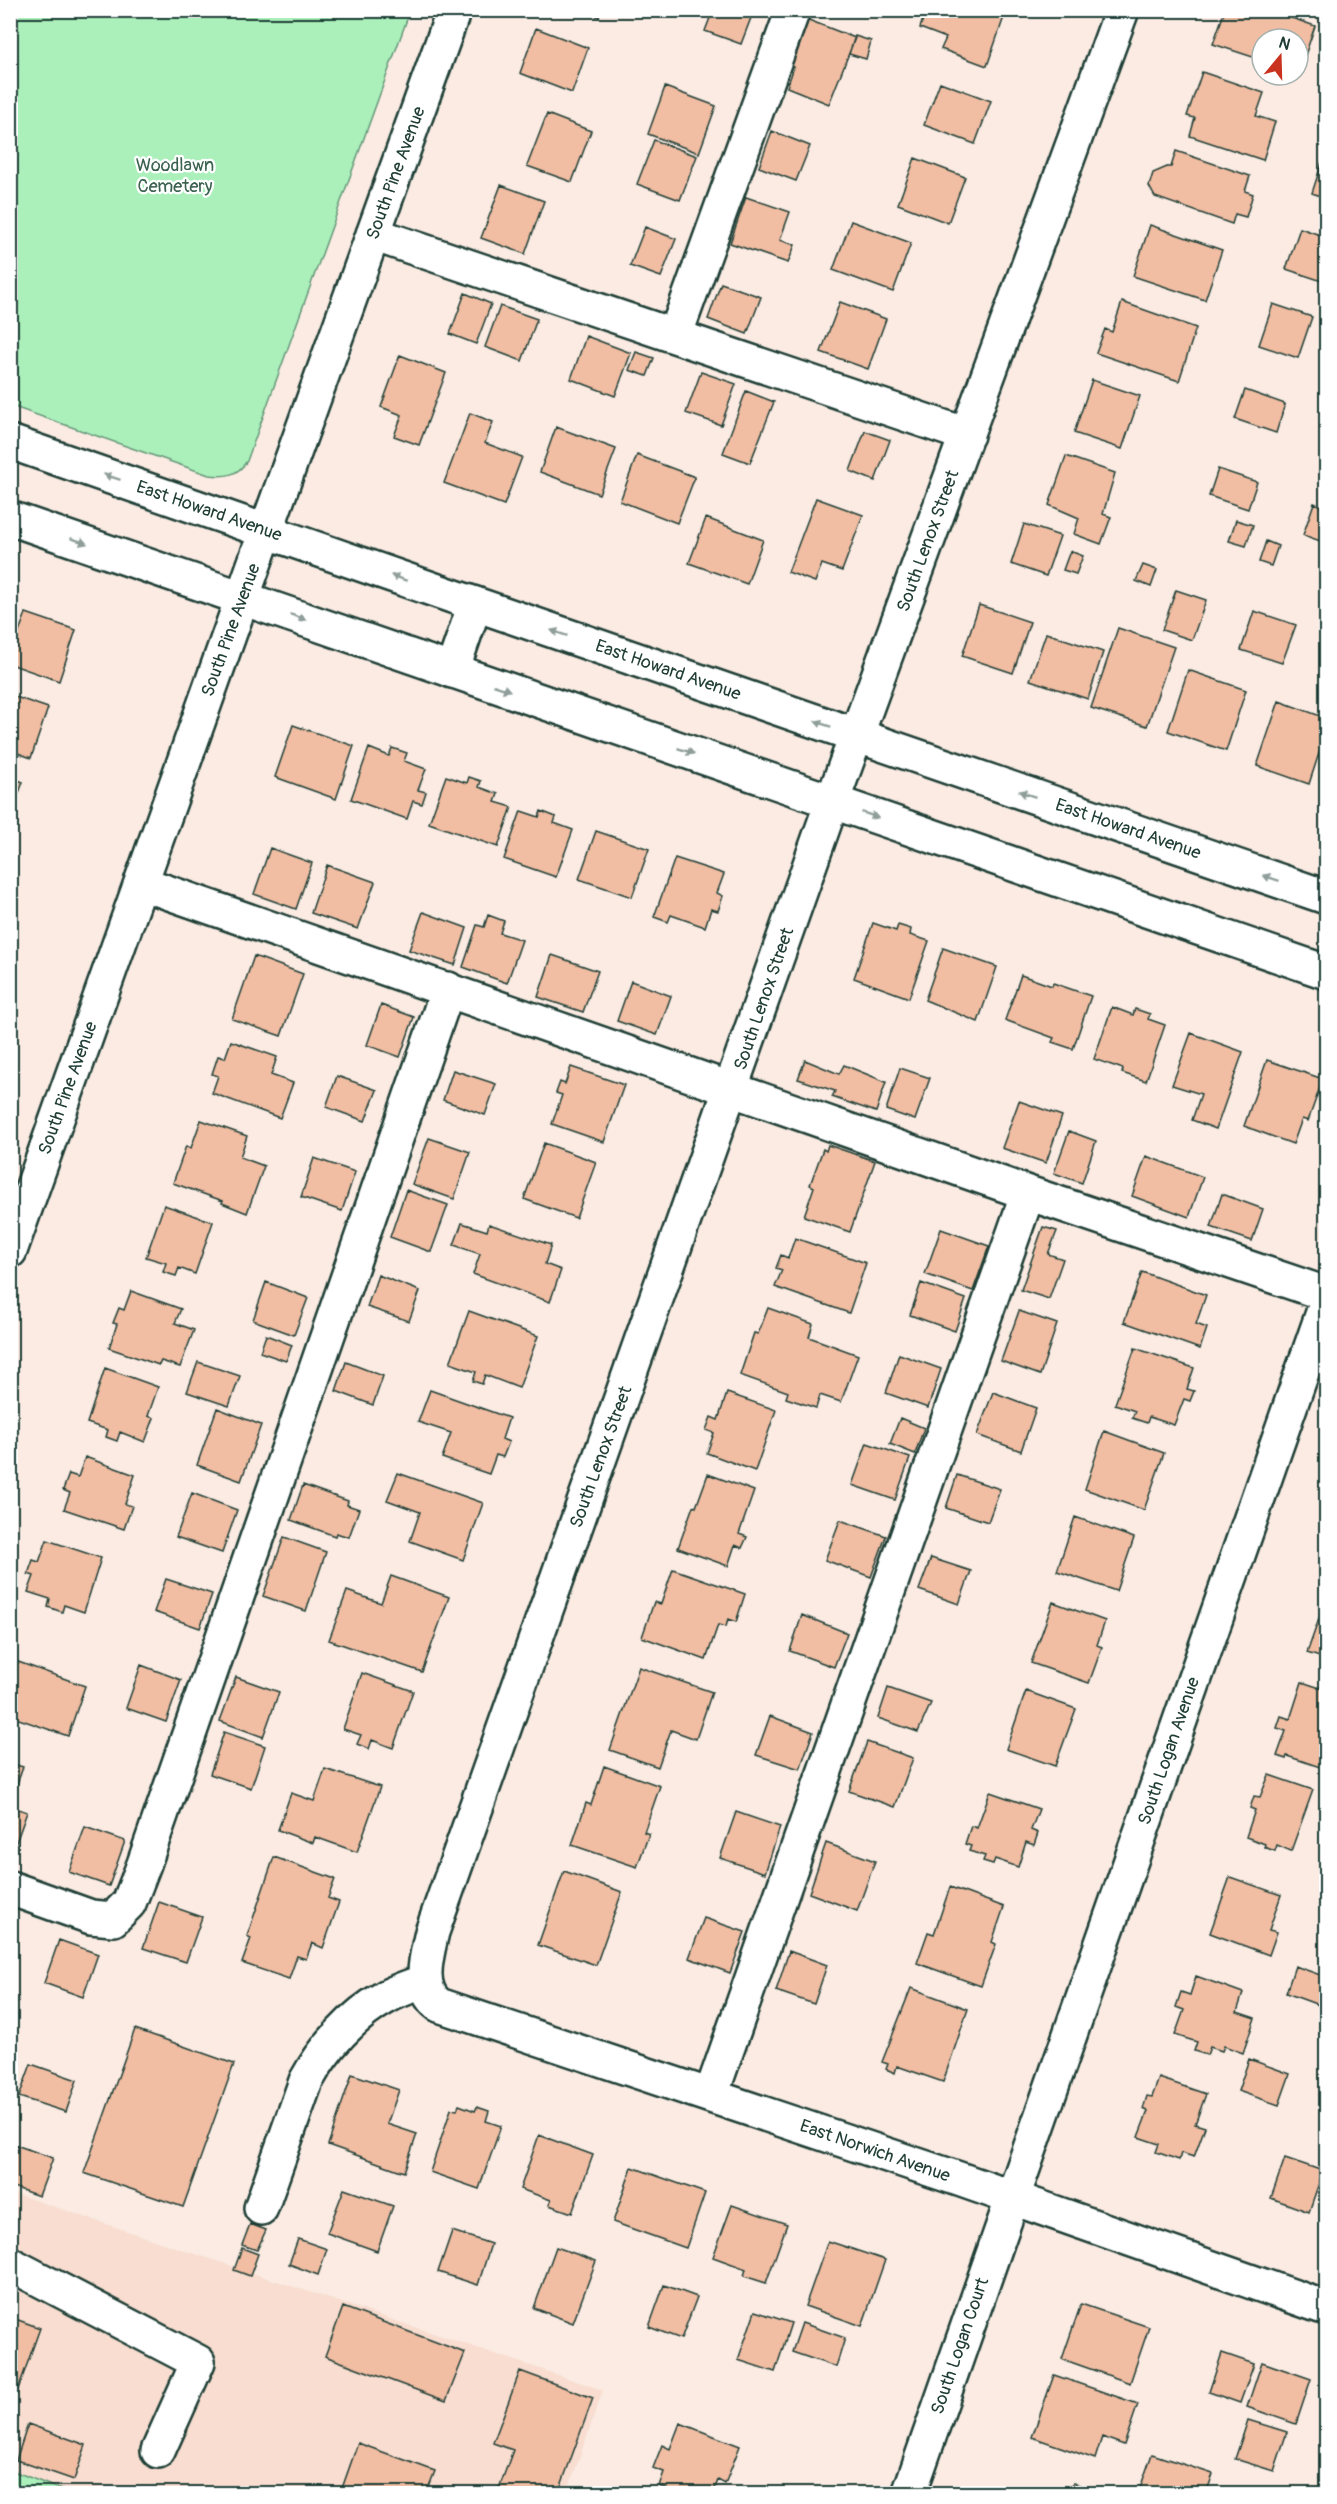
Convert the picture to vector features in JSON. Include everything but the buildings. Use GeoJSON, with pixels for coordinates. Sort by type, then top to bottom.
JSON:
{"type":"FeatureCollection","features":[{"type":"Feature","properties":{"kind":"street","name":"South Pine Avenue"},"geometry":{"type":"LineString","coordinates":[[10,1251],[454,10]]}},
{"type":"Feature","properties":{"kind":"street"},"geometry":{"type":"LineString","coordinates":[[675,336],[793,10]]}},
{"type":"Feature","properties":{"kind":"street","name":"South Lenox Street"},"geometry":{"type":"LineString","coordinates":[[426,1986],[425,1959],[432,1932],[856,735],[1122,10]]}},
{"type":"Feature","properties":{"kind":"street"},"geometry":{"type":"LineString","coordinates":[[374,234],[967,435]]}},
{"type":"Feature","properties":{"kind":"street","name":"East Howard Avenue"},"geometry":{"type":"LineString","coordinates":[[10,442],[1326,897]]}},
{"type":"Feature","properties":{"kind":"street"},"geometry":{"type":"LineString","coordinates":[[10,518],[1326,972]]}},
{"type":"Feature","properties":{"kind":"street"},"geometry":{"type":"LineString","coordinates":[[452,671],[475,604]]}},
{"type":"Feature","properties":{"kind":"street"},"geometry":{"type":"LineString","coordinates":[[141,883],[1028,1193],[1326,1294]]}},
{"type":"Feature","properties":{"kind":"street"},"geometry":{"type":"LineString","coordinates":[[10,1888],[91,1917],[113,1919],[129,1903],[448,990]]}},
{"type":"Feature","properties":{"kind":"street"},"geometry":{"type":"LineString","coordinates":[[711,2095],[1028,1193]]}},
{"type":"Feature","properties":{"kind":"street","name":"South Logan Avenue"},"geometry":{"type":"LineString","coordinates":[[1012,2198],[1326,1304]]}},
{"type":"Feature","properties":{"kind":"street"},"geometry":{"type":"LineString","coordinates":[[261,2208],[306,2081],[316,2063],[340,2034],[369,2007],[388,1996],[426,1986]]}},
{"type":"Feature","properties":{"kind":"street","name":"East Norwich Avenue"},"geometry":{"type":"LineString","coordinates":[[426,1986],[431,2000],[439,2005],[711,2095],[1326,2308]]}},
{"type":"Feature","properties":{"kind":"street","name":"South Logan Court"},"geometry":{"type":"LineString","coordinates":[[909,2493],[1012,2198]]}},
{"type":"Feature","properties":{"kind":"street"},"geometry":{"type":"LineString","coordinates":[[10,2264],[198,2362],[158,2451]]}},
{"type":"Feature","properties":{"kind":"shaded area"},"geometry":{"type":"Polygon","coordinates":[[[10,2192],[603,2390],[567,2493],[69,2494],[11,2470],[10,2192]]]}},
{"type":"Feature","properties":{"kind":"green space","name":"Woodlawn Cemetery"},"geometry":{"type":"Polygon","coordinates":[[[11,10],[410,11],[247,461],[235,473],[221,476],[209,475],[11,406],[11,10]]]}},
{"type":"Feature","properties":{"kind":"green space"},"geometry":{"type":"Polygon","coordinates":[[[11,2470],[69,2493],[11,2493],[11,2470]]]}}]}
